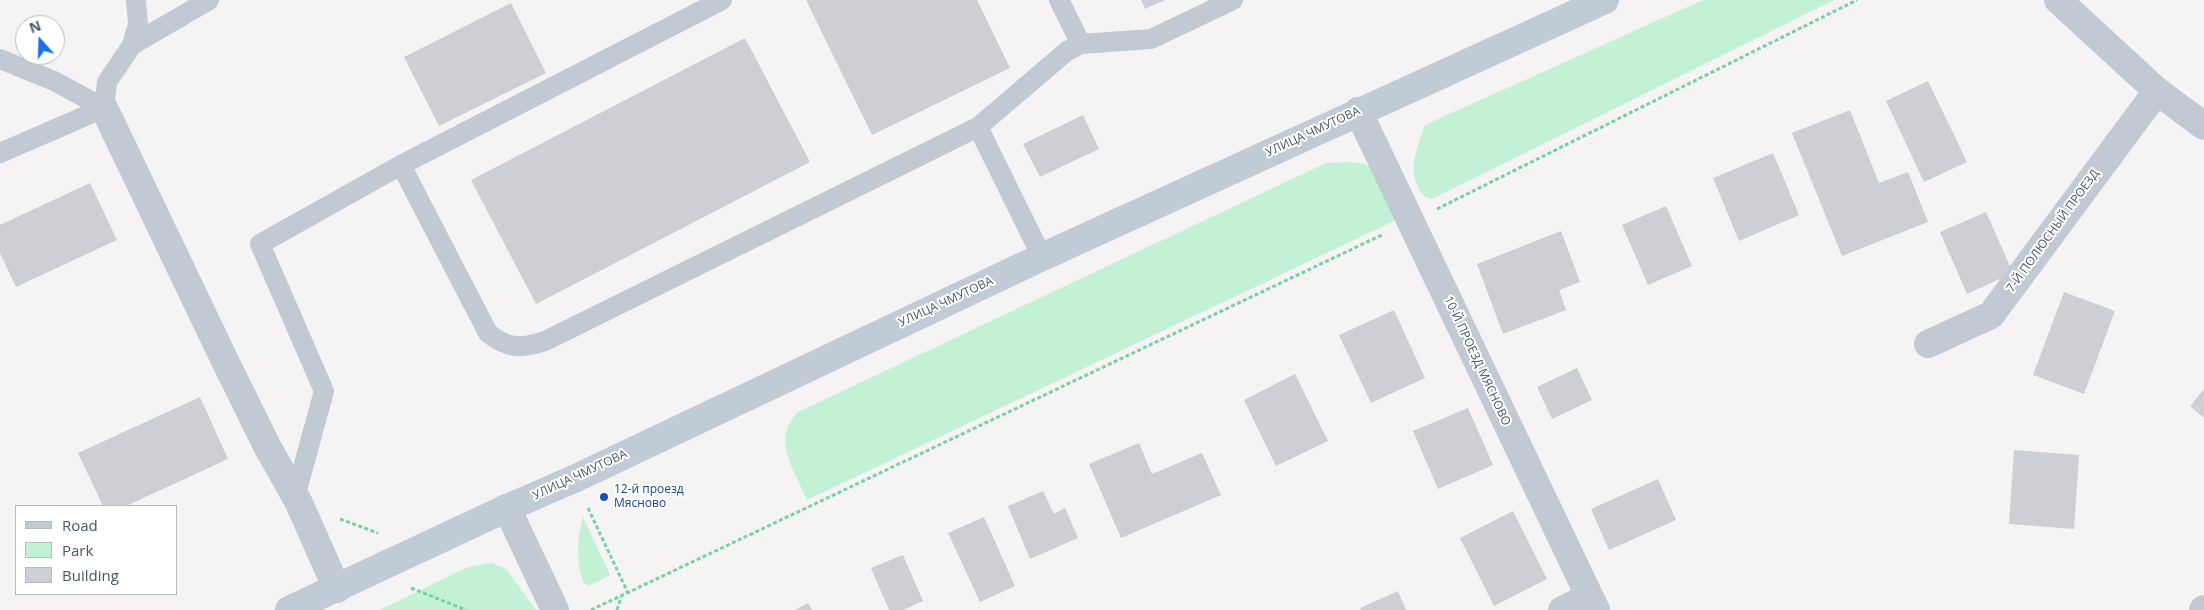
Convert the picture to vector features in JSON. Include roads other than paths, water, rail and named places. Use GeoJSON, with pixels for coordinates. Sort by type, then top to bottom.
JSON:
{"type":"FeatureCollection","features":[{"type":"Feature","properties":{"kind":"main road","name":"УЛИЦА ЧМУТОВА"},"geometry":{"type":"LineString","coordinates":[[289,610],[338,589],[1042,256],[1605,0]]}},
{"type":"Feature","properties":{"kind":"street"},"geometry":{"type":"LineString","coordinates":[[2058,0],[2156,91],[2204,126]]}},
{"type":"Feature","properties":{"kind":"street","name":"7-Й ПОЛЮСНЫЙ ПРОЕЗД"},"geometry":{"type":"LineString","coordinates":[[1928,344],[1991,315],[2156,91]]}},
{"type":"Feature","properties":{"kind":"street"},"geometry":{"type":"LineString","coordinates":[[104,108],[226,363],[267,446],[295,497],[338,589]]}},
{"type":"Feature","properties":{"kind":"street","name":"10-Й ПРОЕЗД МЯСНОВО"},"geometry":{"type":"LineString","coordinates":[[1358,111],[1593,603]]}},
{"type":"Feature","properties":{"kind":"street"},"geometry":{"type":"LineString","coordinates":[[507,508],[555,610]]}},
{"type":"Feature","properties":{"kind":"street"},"geometry":{"type":"LineString","coordinates":[[1562,610],[1593,603]]}},
{"type":"Feature","properties":{"kind":"lane"},"geometry":{"type":"LineString","coordinates":[[104,108],[107,82],[132,45],[138,24],[136,0]]}},
{"type":"Feature","properties":{"kind":"lane"},"geometry":{"type":"LineString","coordinates":[[132,45],[209,0]]}},
{"type":"Feature","properties":{"kind":"lane"},"geometry":{"type":"LineString","coordinates":[[295,497],[324,391],[260,244],[400,166],[722,0]]}},
{"type":"Feature","properties":{"kind":"lane"},"geometry":{"type":"LineString","coordinates":[[1059,0],[1081,44]]}},
{"type":"Feature","properties":{"kind":"lane"},"geometry":{"type":"LineString","coordinates":[[400,166],[488,333],[502,344],[531,346],[545,342],[978,127],[1067,51],[1081,44],[1151,39],[1233,0]]}},
{"type":"Feature","properties":{"kind":"lane"},"geometry":{"type":"LineString","coordinates":[[0,59],[54,81],[104,108]]}},
{"type":"Feature","properties":{"kind":"lane"},"geometry":{"type":"LineString","coordinates":[[0,153],[104,108]]}},
{"type":"Feature","properties":{"kind":"lane"},"geometry":{"type":"LineString","coordinates":[[978,127],[1042,256]]}},
{"type":"Feature","properties":{"kind":"place","name":"12-й проезд Мясново"},"geometry":{"type":"Point","coordinates":[604,497]}}]}
